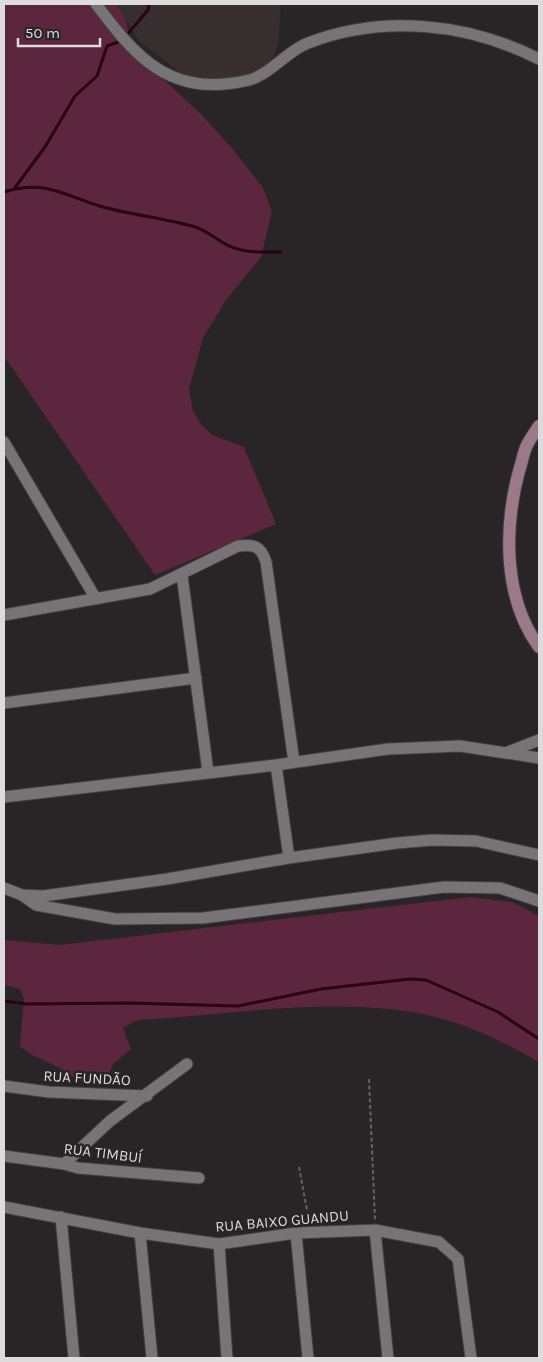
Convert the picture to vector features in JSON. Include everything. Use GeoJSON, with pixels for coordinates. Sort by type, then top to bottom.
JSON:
{"type":"FeatureCollection","features":[{"type":"Feature","properties":{"kind":"street"},"geometry":{"type":"LineString","coordinates":[[96,4],[118,33],[146,61],[171,78],[209,85],[257,78],[306,44],[365,27],[418,26],[467,32],[518,48],[539,59]]}},
{"type":"Feature","properties":{"kind":"street"},"geometry":{"type":"LineString","coordinates":[[539,426],[526,446],[512,504],[509,564],[530,635],[539,647]]}},
{"type":"Feature","properties":{"kind":"street"},"geometry":{"type":"LineString","coordinates":[[4,442],[7,452],[96,599]]}},
{"type":"Feature","properties":{"kind":"street"},"geometry":{"type":"LineString","coordinates":[[4,613],[150,589],[182,576],[238,546],[252,544],[263,552],[266,562],[294,762]]}},
{"type":"Feature","properties":{"kind":"street"},"geometry":{"type":"LineString","coordinates":[[182,576],[208,772]]}},
{"type":"Feature","properties":{"kind":"street"},"geometry":{"type":"LineString","coordinates":[[4,703],[196,678]]}},
{"type":"Feature","properties":{"kind":"street"},"geometry":{"type":"LineString","coordinates":[[506,752],[539,740]]}},
{"type":"Feature","properties":{"kind":"street"},"geometry":{"type":"LineString","coordinates":[[4,798],[421,746],[460,746],[539,758]]}},
{"type":"Feature","properties":{"kind":"street"},"geometry":{"type":"LineString","coordinates":[[276,765],[289,858]]}},
{"type":"Feature","properties":{"kind":"street"},"geometry":{"type":"LineString","coordinates":[[22,895],[43,896],[168,879],[289,858],[432,840],[476,841],[539,855]]}},
{"type":"Feature","properties":{"kind":"street"},"geometry":{"type":"LineString","coordinates":[[4,888],[22,895],[36,905],[115,919],[203,918],[444,887],[500,888],[539,901]]}},
{"type":"Feature","properties":{"kind":"street","name":"RUA FUNDÃO"},"geometry":{"type":"LineString","coordinates":[[4,1086],[49,1092],[147,1096],[187,1064]]}},
{"type":"Feature","properties":{"kind":"street"},"geometry":{"type":"LineString","coordinates":[[64,1164],[110,1121],[147,1096]]}},
{"type":"Feature","properties":{"kind":"street","name":"RUA TIMBUÍ"},"geometry":{"type":"LineString","coordinates":[[4,1156],[64,1164],[78,1168],[199,1178]]}},
{"type":"Feature","properties":{"kind":"street","name":"RUA BAIXO GUANDU"},"geometry":{"type":"LineString","coordinates":[[4,1207],[140,1233],[219,1244],[311,1232],[375,1230],[440,1242],[458,1259],[471,1358]]}},
{"type":"Feature","properties":{"kind":"street"},"geometry":{"type":"LineString","coordinates":[[61,1217],[74,1358]]}},
{"type":"Feature","properties":{"kind":"street"},"geometry":{"type":"LineString","coordinates":[[375,1230],[388,1358]]}},
{"type":"Feature","properties":{"kind":"street"},"geometry":{"type":"LineString","coordinates":[[140,1233],[152,1358]]}},
{"type":"Feature","properties":{"kind":"street"},"geometry":{"type":"LineString","coordinates":[[296,1234],[308,1358]]}},
{"type":"Feature","properties":{"kind":"street"},"geometry":{"type":"LineString","coordinates":[[219,1244],[226,1358]]}},
{"type":"Feature","properties":{"kind":"path"},"geometry":{"type":"LineString","coordinates":[[369,1079],[375,1230]]}},
{"type":"Feature","properties":{"kind":"path"},"geometry":{"type":"LineString","coordinates":[[299,1167],[311,1232]]}},
{"type":"Feature","properties":{"kind":"shaded area"},"geometry":{"type":"Polygon","coordinates":[[[4,4],[116,4],[126,20],[130,40],[141,59],[202,115],[231,147],[263,188],[272,211],[261,257],[226,300],[203,338],[189,389],[193,411],[201,424],[212,435],[244,447],[276,524],[155,575],[4,356],[4,4]]]}},
{"type":"Feature","properties":{"kind":"shaded area"},"geometry":{"type":"Polygon","coordinates":[[[116,4],[281,4],[278,45],[273,57],[263,69],[234,79],[189,79],[139,41],[116,4]]]}},
{"type":"Feature","properties":{"kind":"shaded area"},"geometry":{"type":"Polygon","coordinates":[[[470,897],[512,902],[539,916],[539,1062],[492,1037],[468,1027],[407,1011],[369,1007],[291,1008],[137,1020],[123,1028],[131,1049],[113,1064],[105,1084],[91,1085],[29,1053],[20,1046],[24,999],[20,989],[4,985],[4,940],[60,945],[470,897]]]}},
{"type":"Feature","properties":{"kind":"waterway"},"geometry":{"type":"LineString","coordinates":[[125,37],[148,10],[149,4]]}},
{"type":"Feature","properties":{"kind":"waterway"},"geometry":{"type":"LineString","coordinates":[[14,189],[45,147],[75,96],[97,76],[107,46],[121,41]]}},
{"type":"Feature","properties":{"kind":"waterway"},"geometry":{"type":"LineString","coordinates":[[4,192],[32,187],[55,190],[103,207],[196,227],[236,249],[251,252],[281,252]]}},
{"type":"Feature","properties":{"kind":"waterway"},"geometry":{"type":"LineString","coordinates":[[4,1001],[27,1004],[128,1003],[238,1006],[321,989],[410,979],[426,980],[498,1012],[539,1039]]}}]}
